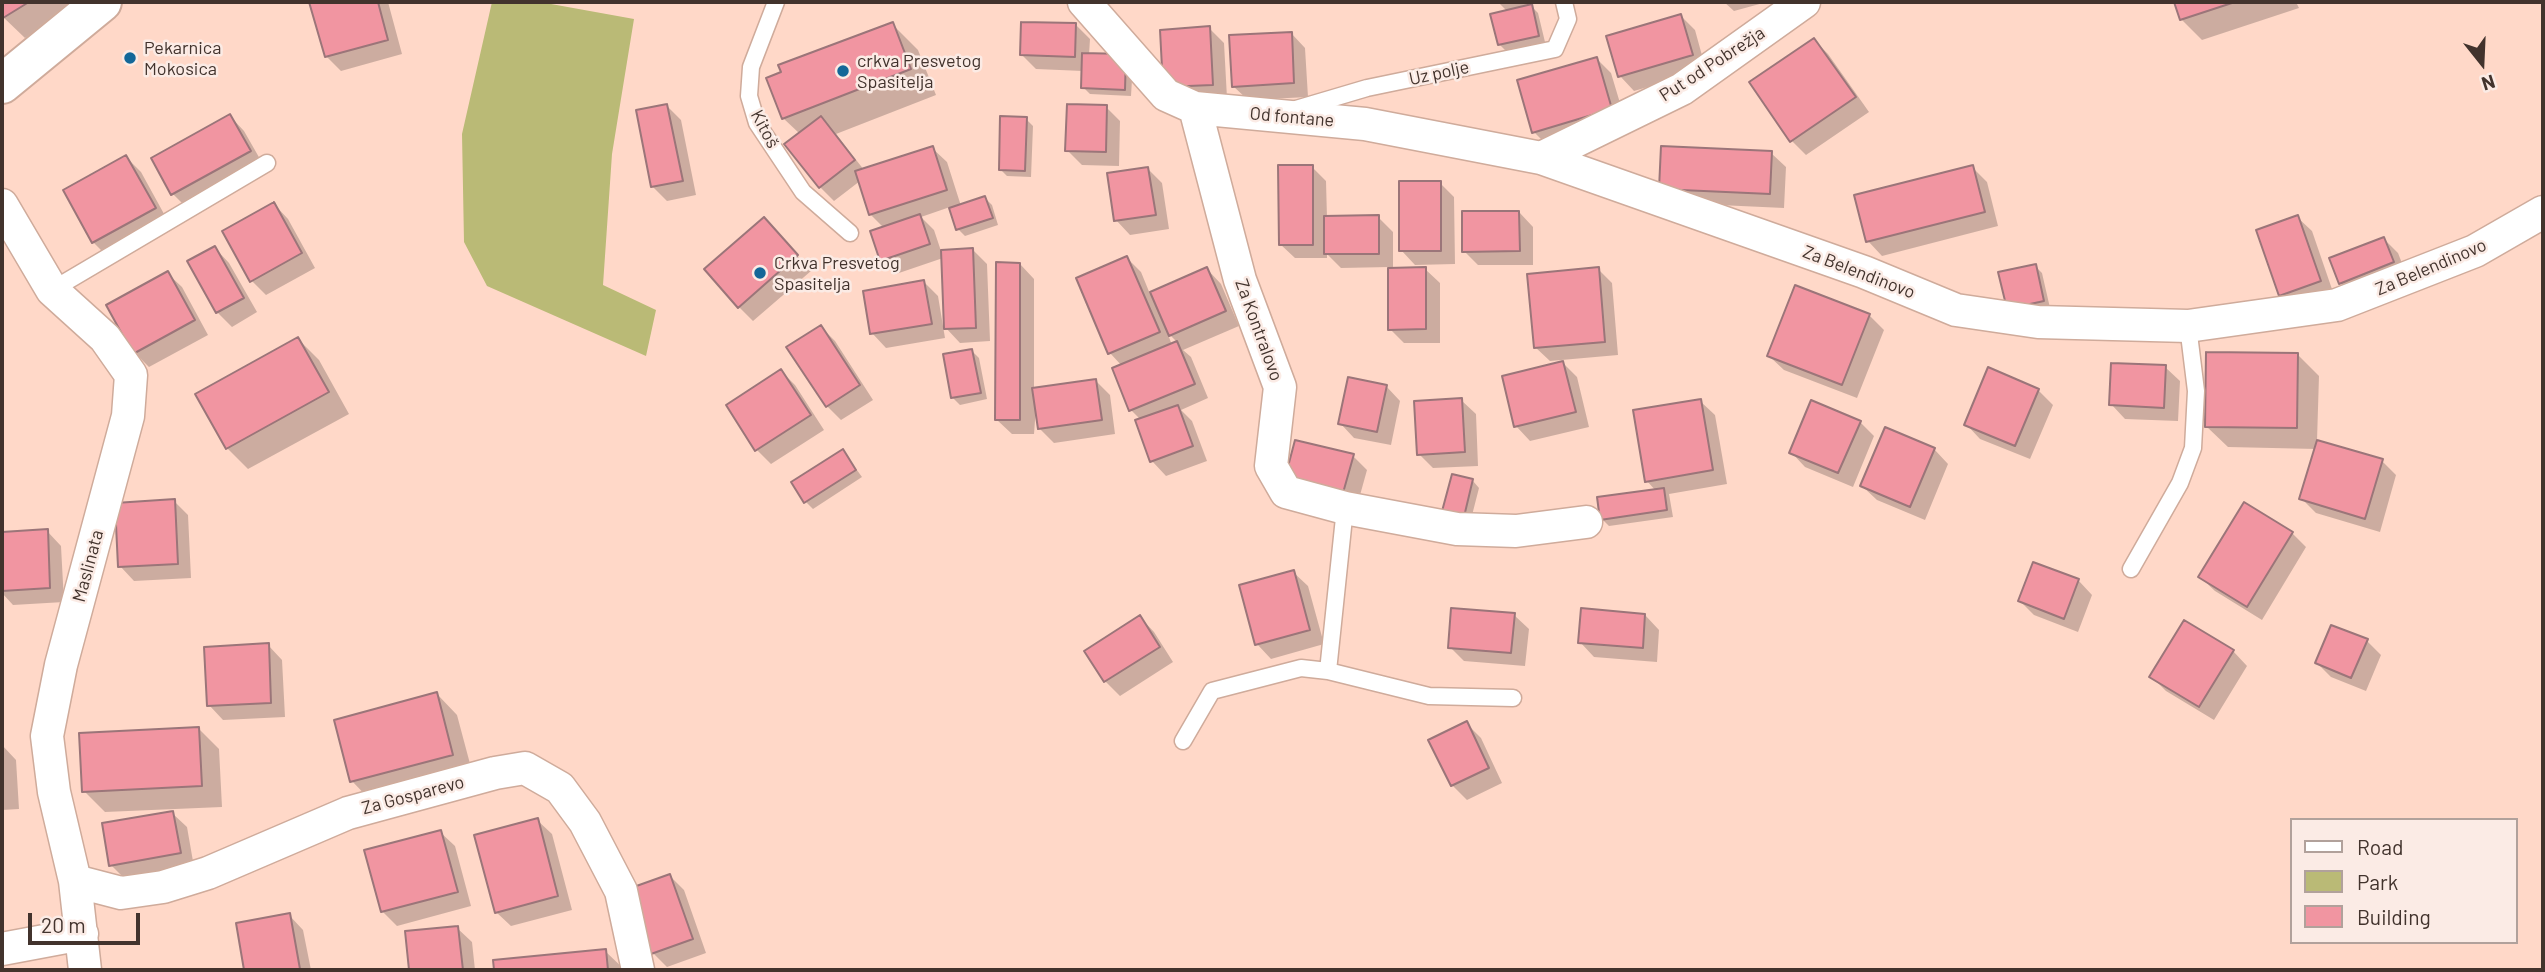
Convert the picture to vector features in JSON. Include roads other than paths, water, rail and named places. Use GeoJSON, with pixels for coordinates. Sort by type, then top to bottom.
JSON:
{"type":"FeatureCollection","features":[{"type":"Feature","properties":{"kind":"main road"},"geometry":{"type":"LineString","coordinates":[[2,84],[102,2]]}},
{"type":"Feature","properties":{"kind":"street","name":"Od fontane"},"geometry":{"type":"LineString","coordinates":[[1084,2],[1166,95],[1195,108],[1365,124],[1541,158]]}},
{"type":"Feature","properties":{"kind":"street","name":"Put od Pobrežja"},"geometry":{"type":"LineString","coordinates":[[1541,158],[1682,89],[1804,2]]}},
{"type":"Feature","properties":{"kind":"street","name":"Za Kontralovo"},"geometry":{"type":"LineString","coordinates":[[1195,108],[1240,280],[1280,387],[1271,466],[1286,492],[1345,508],[1457,529],[1516,531],[1586,522]]}},
{"type":"Feature","properties":{"kind":"street","name":"Za Belendinovo"},"geometry":{"type":"LineString","coordinates":[[1541,158],[1864,272],[1956,310],[2038,322],[2188,326],[2337,305],[2475,251],[2543,212]]}},
{"type":"Feature","properties":{"kind":"street","name":"Maslinata"},"geometry":{"type":"LineString","coordinates":[[2,205],[51,290],[104,338],[131,374],[128,416],[61,665],[47,736],[54,792],[75,881],[85,970]]}},
{"type":"Feature","properties":{"kind":"street","name":"Za Gosparevo"},"geometry":{"type":"LineString","coordinates":[[75,881],[121,893],[163,887],[208,873],[348,813],[495,773],[526,768],[561,788],[585,822],[621,891],[639,970]]}},
{"type":"Feature","properties":{"kind":"street"},"geometry":{"type":"LineString","coordinates":[[2,949],[82,934]]}},
{"type":"Feature","properties":{"kind":"lane","name":"Kitoš"},"geometry":{"type":"LineString","coordinates":[[776,2],[751,67],[749,96],[757,123],[803,192],[850,233]]}},
{"type":"Feature","properties":{"kind":"lane","name":"Uz polje"},"geometry":{"type":"LineString","coordinates":[[1277,115],[1367,88],[1555,49],[1568,19],[1564,2]]}},
{"type":"Feature","properties":{"kind":"lane"},"geometry":{"type":"LineString","coordinates":[[51,290],[268,163]]}},
{"type":"Feature","properties":{"kind":"lane"},"geometry":{"type":"LineString","coordinates":[[2131,569],[2180,483],[2193,448],[2196,391],[2188,326]]}},
{"type":"Feature","properties":{"kind":"lane"},"geometry":{"type":"LineString","coordinates":[[1328,671],[1345,508]]}},
{"type":"Feature","properties":{"kind":"lane"},"geometry":{"type":"LineString","coordinates":[[1183,741],[1212,691],[1301,668],[1328,671],[1429,696],[1513,698]]}},
{"type":"Feature","properties":{"kind":"place","name":"Pekarnica Mokosica"},"geometry":{"type":"Point","coordinates":[130,58]}},
{"type":"Feature","properties":{"kind":"place","name":"crkva Presvetog Spasitelja"},"geometry":{"type":"Point","coordinates":[843,71]}},
{"type":"Feature","properties":{"kind":"place","name":"Crkva Presvetog Spasitelja"},"geometry":{"type":"Point","coordinates":[760,273]}}]}
